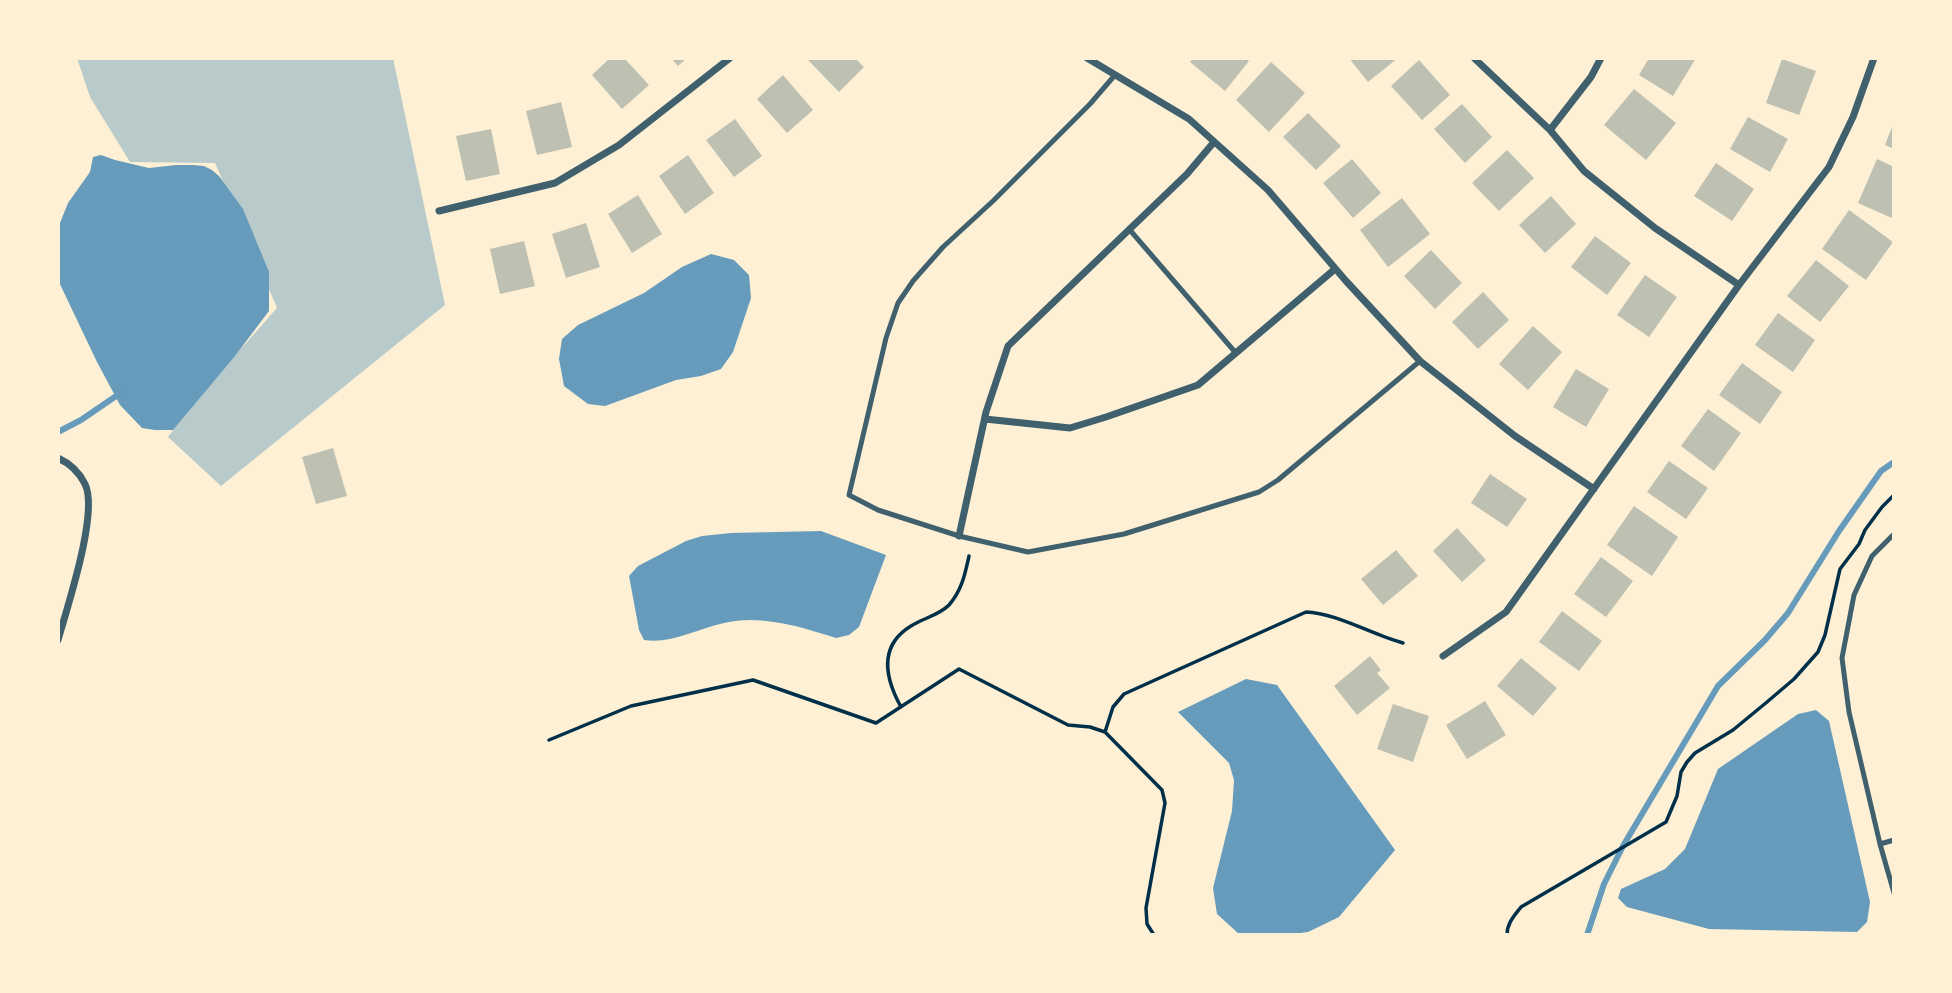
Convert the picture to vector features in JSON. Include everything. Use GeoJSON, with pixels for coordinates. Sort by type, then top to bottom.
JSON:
{"type":"FeatureCollection","features":[{"type":"Feature","properties":{"kind":"street"},"geometry":{"type":"LineString","coordinates":[[439,211],[555,183],[619,145],[730,58]]}},
{"type":"Feature","properties":{"kind":"street"},"geometry":{"type":"LineString","coordinates":[[1087,58],[1189,119],[1268,190],[1335,269],[1420,360],[1515,436],[1594,489]]}},
{"type":"Feature","properties":{"kind":"street"},"geometry":{"type":"LineString","coordinates":[[1474,58],[1550,130],[1584,171],[1655,228],[1739,285]]}},
{"type":"Feature","properties":{"kind":"street"},"geometry":{"type":"LineString","coordinates":[[1550,130],[1591,77],[1601,58]]}},
{"type":"Feature","properties":{"kind":"street"},"geometry":{"type":"LineString","coordinates":[[1443,656],[1506,612],[1739,285],[1829,167],[1853,117],[1874,58]]}},
{"type":"Feature","properties":{"kind":"street"},"geometry":{"type":"LineString","coordinates":[[959,536],[985,419],[1008,345],[1187,174],[1214,142]]}},
{"type":"Feature","properties":{"kind":"street"},"geometry":{"type":"LineString","coordinates":[[985,419],[1070,428],[1198,385],[1335,269]]}},
{"type":"Feature","properties":{"kind":"street"},"geometry":{"type":"LineString","coordinates":[[58,458],[75,469],[87,486],[88,503],[83,552],[58,640]]}},
{"type":"Feature","properties":{"kind":"lane"},"geometry":{"type":"LineString","coordinates":[[1115,75],[1090,104],[943,247],[898,303],[886,338],[849,495],[878,510],[959,536],[1028,552],[1124,534],[1259,492],[1278,480],[1420,360]]}},
{"type":"Feature","properties":{"kind":"lane"},"geometry":{"type":"LineString","coordinates":[[1129,229],[1235,352]]}},
{"type":"Feature","properties":{"kind":"lane"},"geometry":{"type":"LineString","coordinates":[[1894,534],[1872,556],[1854,594],[1842,658],[1849,712],[1894,893]]}},
{"type":"Feature","properties":{"kind":"lane"},"geometry":{"type":"LineString","coordinates":[[1880,844],[1894,840]]}},
{"type":"Feature","properties":{"kind":"path"},"geometry":{"type":"LineString","coordinates":[[1507,935],[1511,919],[1521,907],[1666,822],[1678,796],[1681,772],[1686,762],[1695,753],[1733,730],[1794,679],[1818,652],[1825,635],[1840,569],[1859,544],[1865,530],[1894,495]]}},
{"type":"Feature","properties":{"kind":"path"},"geometry":{"type":"LineString","coordinates":[[901,707],[887,671],[892,646],[902,632],[913,624],[930,618],[948,606],[962,586],[969,556]]}},
{"type":"Feature","properties":{"kind":"path"},"geometry":{"type":"LineString","coordinates":[[1105,732],[1113,707],[1124,694],[1306,612],[1334,617],[1403,643]]}},
{"type":"Feature","properties":{"kind":"path"},"geometry":{"type":"LineString","coordinates":[[548,740],[631,706],[753,680],[876,723],[959,669],[1068,725],[1090,727],[1105,732],[1162,790],[1165,803],[1146,908],[1147,924],[1154,935]]}},
{"type":"Feature","properties":{"kind":"shaded area"},"geometry":{"type":"Polygon","coordinates":[[[77,58],[393,58],[445,305],[221,486],[168,437],[198,397],[277,308],[215,163],[130,162],[90,97],[77,58]]]}},
{"type":"Feature","properties":{"kind":"water"},"geometry":{"type":"Polygon","coordinates":[[[101,155],[149,168],[193,165],[212,170],[243,209],[269,272],[269,311],[173,430],[142,428],[120,405],[58,280],[58,228],[68,203],[90,172],[93,157],[101,155]]]}},
{"type":"Feature","properties":{"kind":"water"},"geometry":{"type":"Polygon","coordinates":[[[711,254],[734,260],[749,275],[751,298],[733,352],[721,369],[676,380],[605,406],[588,404],[564,386],[559,359],[562,339],[578,325],[644,293],[682,267],[711,254]]]}},
{"type":"Feature","properties":{"kind":"water"},"geometry":{"type":"Polygon","coordinates":[[[821,531],[886,555],[859,627],[849,635],[836,638],[795,626],[752,620],[724,623],[664,640],[644,640],[639,630],[629,576],[638,566],[686,541],[702,536],[821,531]]]}},
{"type":"Feature","properties":{"kind":"water"},"geometry":{"type":"Polygon","coordinates":[[[1246,679],[1277,685],[1395,850],[1339,917],[1308,932],[1286,935],[1239,934],[1217,914],[1213,888],[1232,811],[1234,780],[1229,763],[1178,712],[1246,679]]]}},
{"type":"Feature","properties":{"kind":"water"},"geometry":{"type":"Polygon","coordinates":[[[1816,710],[1829,721],[1870,902],[1867,922],[1857,932],[1709,929],[1627,907],[1618,898],[1621,889],[1665,869],[1685,849],[1718,769],[1798,714],[1816,710]]]}},
{"type":"Feature","properties":{"kind":"building"},"geometry":{"type":"Polygon","coordinates":[[[610,58],[624,58],[649,85],[622,109],[592,75],[610,58]]]}},
{"type":"Feature","properties":{"kind":"building"},"geometry":{"type":"Polygon","coordinates":[[[671,58],[687,58],[678,66],[671,58]]]}},
{"type":"Feature","properties":{"kind":"building"},"geometry":{"type":"Polygon","coordinates":[[[855,58],[864,67],[839,92],[807,59],[855,58]]]}},
{"type":"Feature","properties":{"kind":"building"},"geometry":{"type":"Polygon","coordinates":[[[1193,58],[1245,58],[1249,61],[1225,91],[1190,62],[1193,58]]]}},
{"type":"Feature","properties":{"kind":"building"},"geometry":{"type":"Polygon","coordinates":[[[1349,58],[1398,58],[1368,82],[1349,58]]]}},
{"type":"Feature","properties":{"kind":"building"},"geometry":{"type":"Polygon","coordinates":[[[1649,58],[1696,58],[1673,96],[1639,75],[1649,58]]]}},
{"type":"Feature","properties":{"kind":"building"},"geometry":{"type":"Polygon","coordinates":[[[1782,59],[1816,71],[1799,115],[1766,103],[1782,59]]]}},
{"type":"Feature","properties":{"kind":"building"},"geometry":{"type":"Polygon","coordinates":[[[1419,60],[1450,95],[1422,120],[1391,86],[1419,60]]]}},
{"type":"Feature","properties":{"kind":"building"},"geometry":{"type":"Polygon","coordinates":[[[1271,62],[1305,93],[1269,132],[1236,100],[1271,62]]]}},
{"type":"Feature","properties":{"kind":"building"},"geometry":{"type":"Polygon","coordinates":[[[783,75],[813,110],[787,133],[757,99],[783,75]]]}},
{"type":"Feature","properties":{"kind":"building"},"geometry":{"type":"Polygon","coordinates":[[[1634,89],[1676,123],[1646,160],[1604,125],[1634,89]]]}},
{"type":"Feature","properties":{"kind":"building"},"geometry":{"type":"Polygon","coordinates":[[[561,102],[572,147],[537,155],[526,111],[561,102]]]}},
{"type":"Feature","properties":{"kind":"building"},"geometry":{"type":"Polygon","coordinates":[[[1462,104],[1492,137],[1465,163],[1434,129],[1462,104]]]}},
{"type":"Feature","properties":{"kind":"building"},"geometry":{"type":"Polygon","coordinates":[[[1308,113],[1341,146],[1316,170],[1283,137],[1308,113]]]}},
{"type":"Feature","properties":{"kind":"building"},"geometry":{"type":"Polygon","coordinates":[[[1748,117],[1788,139],[1770,172],[1730,149],[1748,117]]]}},
{"type":"Feature","properties":{"kind":"building"},"geometry":{"type":"Polygon","coordinates":[[[735,119],[762,156],[734,177],[706,140],[735,119]]]}},
{"type":"Feature","properties":{"kind":"building"},"geometry":{"type":"Polygon","coordinates":[[[1894,122],[1894,149],[1885,145],[1894,122]]]}},
{"type":"Feature","properties":{"kind":"building"},"geometry":{"type":"Polygon","coordinates":[[[491,129],[500,174],[466,181],[456,136],[491,129]]]}},
{"type":"Feature","properties":{"kind":"building"},"geometry":{"type":"Polygon","coordinates":[[[1507,150],[1534,178],[1499,211],[1472,183],[1507,150]]]}},
{"type":"Feature","properties":{"kind":"building"},"geometry":{"type":"Polygon","coordinates":[[[688,155],[714,193],[685,214],[659,176],[688,155]]]}},
{"type":"Feature","properties":{"kind":"building"},"geometry":{"type":"Polygon","coordinates":[[[1352,159],[1381,193],[1353,218],[1323,183],[1352,159]]]}},
{"type":"Feature","properties":{"kind":"building"},"geometry":{"type":"Polygon","coordinates":[[[1877,159],[1894,167],[1894,219],[1858,203],[1877,159]]]}},
{"type":"Feature","properties":{"kind":"building"},"geometry":{"type":"Polygon","coordinates":[[[1716,163],[1754,189],[1732,221],[1694,196],[1716,163]]]}},
{"type":"Feature","properties":{"kind":"building"},"geometry":{"type":"Polygon","coordinates":[[[638,195],[662,234],[632,253],[608,214],[638,195]]]}},
{"type":"Feature","properties":{"kind":"building"},"geometry":{"type":"Polygon","coordinates":[[[1551,196],[1576,224],[1545,253],[1519,225],[1551,196]]]}},
{"type":"Feature","properties":{"kind":"building"},"geometry":{"type":"Polygon","coordinates":[[[1402,198],[1430,234],[1388,267],[1360,230],[1402,198]]]}},
{"type":"Feature","properties":{"kind":"building"},"geometry":{"type":"Polygon","coordinates":[[[1849,210],[1893,242],[1866,280],[1822,249],[1849,210]]]}},
{"type":"Feature","properties":{"kind":"building"},"geometry":{"type":"Polygon","coordinates":[[[586,223],[600,267],[566,278],[552,234],[586,223]]]}},
{"type":"Feature","properties":{"kind":"building"},"geometry":{"type":"Polygon","coordinates":[[[1595,236],[1631,263],[1607,295],[1571,267],[1595,236]]]}},
{"type":"Feature","properties":{"kind":"building"},"geometry":{"type":"Polygon","coordinates":[[[524,241],[535,286],[500,294],[490,249],[524,241]]]}},
{"type":"Feature","properties":{"kind":"building"},"geometry":{"type":"Polygon","coordinates":[[[1431,250],[1462,283],[1435,309],[1404,276],[1431,250]]]}},
{"type":"Feature","properties":{"kind":"building"},"geometry":{"type":"Polygon","coordinates":[[[1816,260],[1849,286],[1820,322],[1787,296],[1816,260]]]}},
{"type":"Feature","properties":{"kind":"building"},"geometry":{"type":"Polygon","coordinates":[[[1645,275],[1677,297],[1649,337],[1617,315],[1645,275]]]}},
{"type":"Feature","properties":{"kind":"building"},"geometry":{"type":"Polygon","coordinates":[[[1483,292],[1509,320],[1478,349],[1452,322],[1483,292]]]}},
{"type":"Feature","properties":{"kind":"building"},"geometry":{"type":"Polygon","coordinates":[[[1778,313],[1815,340],[1793,372],[1755,345],[1778,313]]]}},
{"type":"Feature","properties":{"kind":"building"},"geometry":{"type":"Polygon","coordinates":[[[1533,326],[1562,352],[1528,390],[1499,364],[1533,326]]]}},
{"type":"Feature","properties":{"kind":"building"},"geometry":{"type":"Polygon","coordinates":[[[1742,363],[1782,392],[1760,424],[1719,395],[1742,363]]]}},
{"type":"Feature","properties":{"kind":"building"},"geometry":{"type":"Polygon","coordinates":[[[1576,369],[1609,389],[1586,427],[1553,407],[1576,369]]]}},
{"type":"Feature","properties":{"kind":"building"},"geometry":{"type":"Polygon","coordinates":[[[1708,409],[1741,433],[1714,471],[1681,446],[1708,409]]]}},
{"type":"Feature","properties":{"kind":"building"},"geometry":{"type":"Polygon","coordinates":[[[333,448],[347,496],[316,504],[302,457],[333,448]]]}},
{"type":"Feature","properties":{"kind":"building"},"geometry":{"type":"Polygon","coordinates":[[[1669,461],[1708,488],[1686,519],[1647,492],[1669,461]]]}},
{"type":"Feature","properties":{"kind":"building"},"geometry":{"type":"Polygon","coordinates":[[[1490,474],[1527,499],[1507,527],[1471,503],[1490,474]]]}},
{"type":"Feature","properties":{"kind":"building"},"geometry":{"type":"Polygon","coordinates":[[[1634,506],[1678,537],[1652,576],[1607,545],[1634,506]]]}},
{"type":"Feature","properties":{"kind":"building"},"geometry":{"type":"Polygon","coordinates":[[[1457,528],[1486,560],[1462,582],[1433,551],[1457,528]]]}},
{"type":"Feature","properties":{"kind":"building"},"geometry":{"type":"Polygon","coordinates":[[[1396,550],[1418,576],[1383,605],[1361,579],[1396,550]]]}},
{"type":"Feature","properties":{"kind":"building"},"geometry":{"type":"Polygon","coordinates":[[[1601,557],[1633,581],[1606,617],[1574,594],[1601,557]]]}},
{"type":"Feature","properties":{"kind":"building"},"geometry":{"type":"Polygon","coordinates":[[[1562,611],[1602,641],[1579,671],[1539,642],[1562,611]]]}},
{"type":"Feature","properties":{"kind":"building"},"geometry":{"type":"Polygon","coordinates":[[[1370,656],[1381,670],[1377,673],[1390,688],[1357,715],[1334,686],[1370,656]]]}},
{"type":"Feature","properties":{"kind":"building"},"geometry":{"type":"Polygon","coordinates":[[[1521,658],[1557,688],[1533,716],[1497,686],[1521,658]]]}},
{"type":"Feature","properties":{"kind":"building"},"geometry":{"type":"Polygon","coordinates":[[[1485,701],[1506,735],[1467,759],[1446,725],[1485,701]]]}},
{"type":"Feature","properties":{"kind":"building"},"geometry":{"type":"Polygon","coordinates":[[[1393,704],[1429,716],[1413,762],[1377,749],[1393,704]]]}},
{"type":"Feature","properties":{"kind":"waterway"},"geometry":{"type":"LineString","coordinates":[[58,432],[122,392]]}},
{"type":"Feature","properties":{"kind":"waterway"},"geometry":{"type":"LineString","coordinates":[[1587,935],[1604,884],[1623,846],[1718,686],[1788,613],[1839,531],[1881,471],[1894,462]]}}]}
